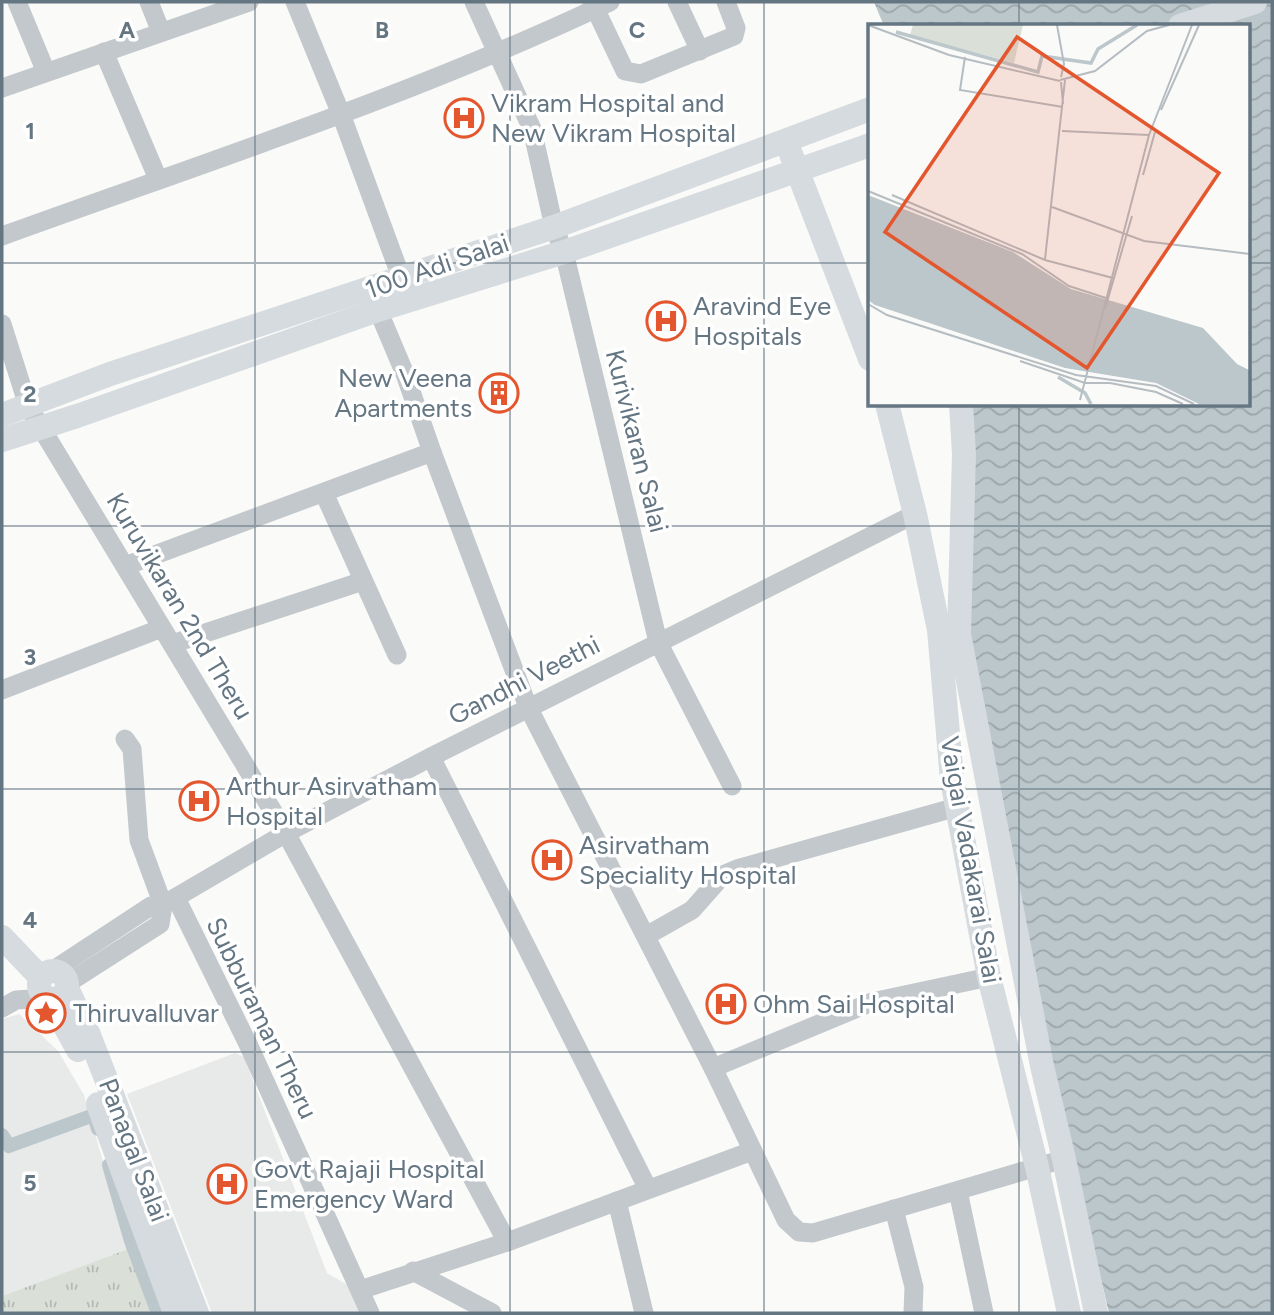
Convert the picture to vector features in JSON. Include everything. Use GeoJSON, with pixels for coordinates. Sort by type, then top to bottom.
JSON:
{"type":"FeatureCollection","features":[{"type":"Feature","properties":{"kind":"main road"},"geometry":{"type":"LineString","coordinates":[[1186,24],[1254,2],[1272,4]]}},
{"type":"Feature","properties":{"kind":"main road","name":"100 Adi Salai"},"geometry":{"type":"LineString","coordinates":[[2,440],[41,428],[405,289],[554,226],[868,110]]}},
{"type":"Feature","properties":{"kind":"main road"},"geometry":{"type":"LineString","coordinates":[[786,140],[868,354]]}},
{"type":"Feature","properties":{"kind":"main road","name":"100 Adi Salai"},"geometry":{"type":"LineString","coordinates":[[405,289],[564,253],[868,146]]}},
{"type":"Feature","properties":{"kind":"main road","name":"100 Adi Salai"},"geometry":{"type":"LineString","coordinates":[[2,415],[110,374],[376,299]]}},
{"type":"Feature","properties":{"kind":"main road","name":"Vaigai Vadakarai Salai"},"geometry":{"type":"LineString","coordinates":[[888,406],[915,514],[939,630],[952,780],[989,977],[1037,1167],[1069,1313]]}},
{"type":"Feature","properties":{"kind":"main road","name":"Vaigai Vadakarai Salai"},"geometry":{"type":"LineString","coordinates":[[961,406],[964,454],[958,634],[1042,1066],[1065,1159],[1096,1313]]}},
{"type":"Feature","properties":{"kind":"main road"},"geometry":{"type":"LineString","coordinates":[[2,937],[52,986]]}},
{"type":"Feature","properties":{"kind":"main road","name":"Panagal Salai"},"geometry":{"type":"LineString","coordinates":[[52,986],[75,1041],[175,1313]]}},
{"type":"Feature","properties":{"kind":"main road","name":"Panagal Salai"},"geometry":{"type":"LineString","coordinates":[[52,986],[94,1048],[197,1313]]}},
{"type":"Feature","properties":{"kind":"street"},"geometry":{"type":"LineString","coordinates":[[17,2],[46,72]]}},
{"type":"Feature","properties":{"kind":"street"},"geometry":{"type":"LineString","coordinates":[[149,2],[162,32]]}},
{"type":"Feature","properties":{"kind":"street"},"geometry":{"type":"LineString","coordinates":[[2,88],[249,2]]}},
{"type":"Feature","properties":{"kind":"street"},"geometry":{"type":"LineString","coordinates":[[295,2],[341,114],[405,289]]}},
{"type":"Feature","properties":{"kind":"street","name":"Kurivikaran Salai"},"geometry":{"type":"LineString","coordinates":[[474,2],[532,129],[658,642],[732,786]]}},
{"type":"Feature","properties":{"kind":"street"},"geometry":{"type":"LineString","coordinates":[[677,2],[700,51]]}},
{"type":"Feature","properties":{"kind":"street"},"geometry":{"type":"LineString","coordinates":[[2,236],[341,114],[498,53],[599,4],[625,71],[642,74],[734,36],[736,28],[726,2]]}},
{"type":"Feature","properties":{"kind":"street"},"geometry":{"type":"LineString","coordinates":[[104,52],[158,179]]}},
{"type":"Feature","properties":{"kind":"street"},"geometry":{"type":"LineString","coordinates":[[376,299],[528,707],[713,1068],[786,1220],[799,1232],[813,1233],[1065,1159]]}},
{"type":"Feature","properties":{"kind":"street","name":"Kuruvikaran 2nd Theru"},"geometry":{"type":"LineString","coordinates":[[2,324],[29,406],[41,428],[286,833],[507,1242]]}},
{"type":"Feature","properties":{"kind":"street"},"geometry":{"type":"LineString","coordinates":[[125,566],[432,452]]}},
{"type":"Feature","properties":{"kind":"street"},"geometry":{"type":"LineString","coordinates":[[324,493],[397,655]]}},
{"type":"Feature","properties":{"kind":"street","name":"Gandhi Veethi"},"geometry":{"type":"LineString","coordinates":[[52,986],[151,906],[169,902],[286,833],[430,757],[915,514]]}},
{"type":"Feature","properties":{"kind":"street"},"geometry":{"type":"LineString","coordinates":[[2,690],[10,685],[167,636],[363,581]]}},
{"type":"Feature","properties":{"kind":"street","name":"Subburaman Theru"},"geometry":{"type":"LineString","coordinates":[[125,739],[132,749],[139,840],[169,902],[248,1044],[370,1313]]}},
{"type":"Feature","properties":{"kind":"street"},"geometry":{"type":"LineString","coordinates":[[430,757],[648,1189]]}},
{"type":"Feature","properties":{"kind":"street"},"geometry":{"type":"LineString","coordinates":[[646,936],[692,911],[723,875],[737,869],[957,807]]}},
{"type":"Feature","properties":{"kind":"street"},"geometry":{"type":"LineString","coordinates":[[713,1068],[872,1002],[989,977]]}},
{"type":"Feature","properties":{"kind":"street"},"geometry":{"type":"LineString","coordinates":[[2,993],[12,988],[52,986]]}},
{"type":"Feature","properties":{"kind":"street"},"geometry":{"type":"LineString","coordinates":[[2,1008],[52,986]]}},
{"type":"Feature","properties":{"kind":"street"},"geometry":{"type":"LineString","coordinates":[[360,1290],[507,1242],[752,1151]]}},
{"type":"Feature","properties":{"kind":"street"},"geometry":{"type":"LineString","coordinates":[[958,1191],[984,1313]]}},
{"type":"Feature","properties":{"kind":"street"},"geometry":{"type":"LineString","coordinates":[[617,1201],[644,1313]]}},
{"type":"Feature","properties":{"kind":"street"},"geometry":{"type":"LineString","coordinates":[[894,1209],[914,1287],[913,1313]]}},
{"type":"Feature","properties":{"kind":"street"},"geometry":{"type":"LineString","coordinates":[[413,1271],[457,1304],[492,1313]]}},
{"type":"Feature","properties":{"kind":"shaded area"},"geometry":{"type":"Polygon","coordinates":[[[19,1014],[58,1051],[84,1095],[128,1249],[2,1296],[2,1019],[19,1014]]]}},
{"type":"Feature","properties":{"kind":"shaded area","name":"Govt Rajaji Hospital Emergency Ward"},"geometry":{"type":"Polygon","coordinates":[[[235,1053],[244,1057],[327,1273],[358,1291],[366,1313],[212,1313],[127,1094],[235,1053]]]}},
{"type":"Feature","properties":{"kind":"green space"},"geometry":{"type":"Polygon","coordinates":[[[128,1249],[152,1313],[2,1313],[2,1296],[128,1249]]]}},
{"type":"Feature","properties":{"kind":"water"},"geometry":{"type":"Polygon","coordinates":[[[874,2],[1272,2],[1272,1313],[1109,1313],[1069,1144],[977,685],[967,606],[971,406],[1250,406],[1250,24],[883,24],[874,2]]]}},
{"type":"Feature","properties":{"kind":"waterway"},"geometry":{"type":"LineString","coordinates":[[2,1135],[9,1146],[94,1115],[98,1129]]}},
{"type":"Feature","properties":{"kind":"waterway"},"geometry":{"type":"LineString","coordinates":[[109,1165],[131,1241],[158,1313]]}},
{"type":"Feature","properties":{"kind":"place","name":"Vikram Hospital and New Vikram Hospital"},"geometry":{"type":"Point","coordinates":[464,118]}},
{"type":"Feature","properties":{"kind":"place","name":"Aravind Eye Hospitals"},"geometry":{"type":"Point","coordinates":[666,321]}},
{"type":"Feature","properties":{"kind":"place","name":"New Veena Apartments"},"geometry":{"type":"Point","coordinates":[499,393]}},
{"type":"Feature","properties":{"kind":"place","name":"Arthur Asirvatham Hospital"},"geometry":{"type":"Point","coordinates":[199,801]}},
{"type":"Feature","properties":{"kind":"place","name":"Asirvatham Speciality Hospital"},"geometry":{"type":"Point","coordinates":[552,860]}},
{"type":"Feature","properties":{"kind":"place","name":"Ohm Sai Hospital"},"geometry":{"type":"Point","coordinates":[726,1004]}},
{"type":"Feature","properties":{"kind":"place","name":"Thiruvalluvar"},"geometry":{"type":"Point","coordinates":[46,1013]}},
{"type":"Feature","properties":{"kind":"place","name":"Govt Rajaji Hospital Emergency Ward"},"geometry":{"type":"Point","coordinates":[227,1184]}}]}
